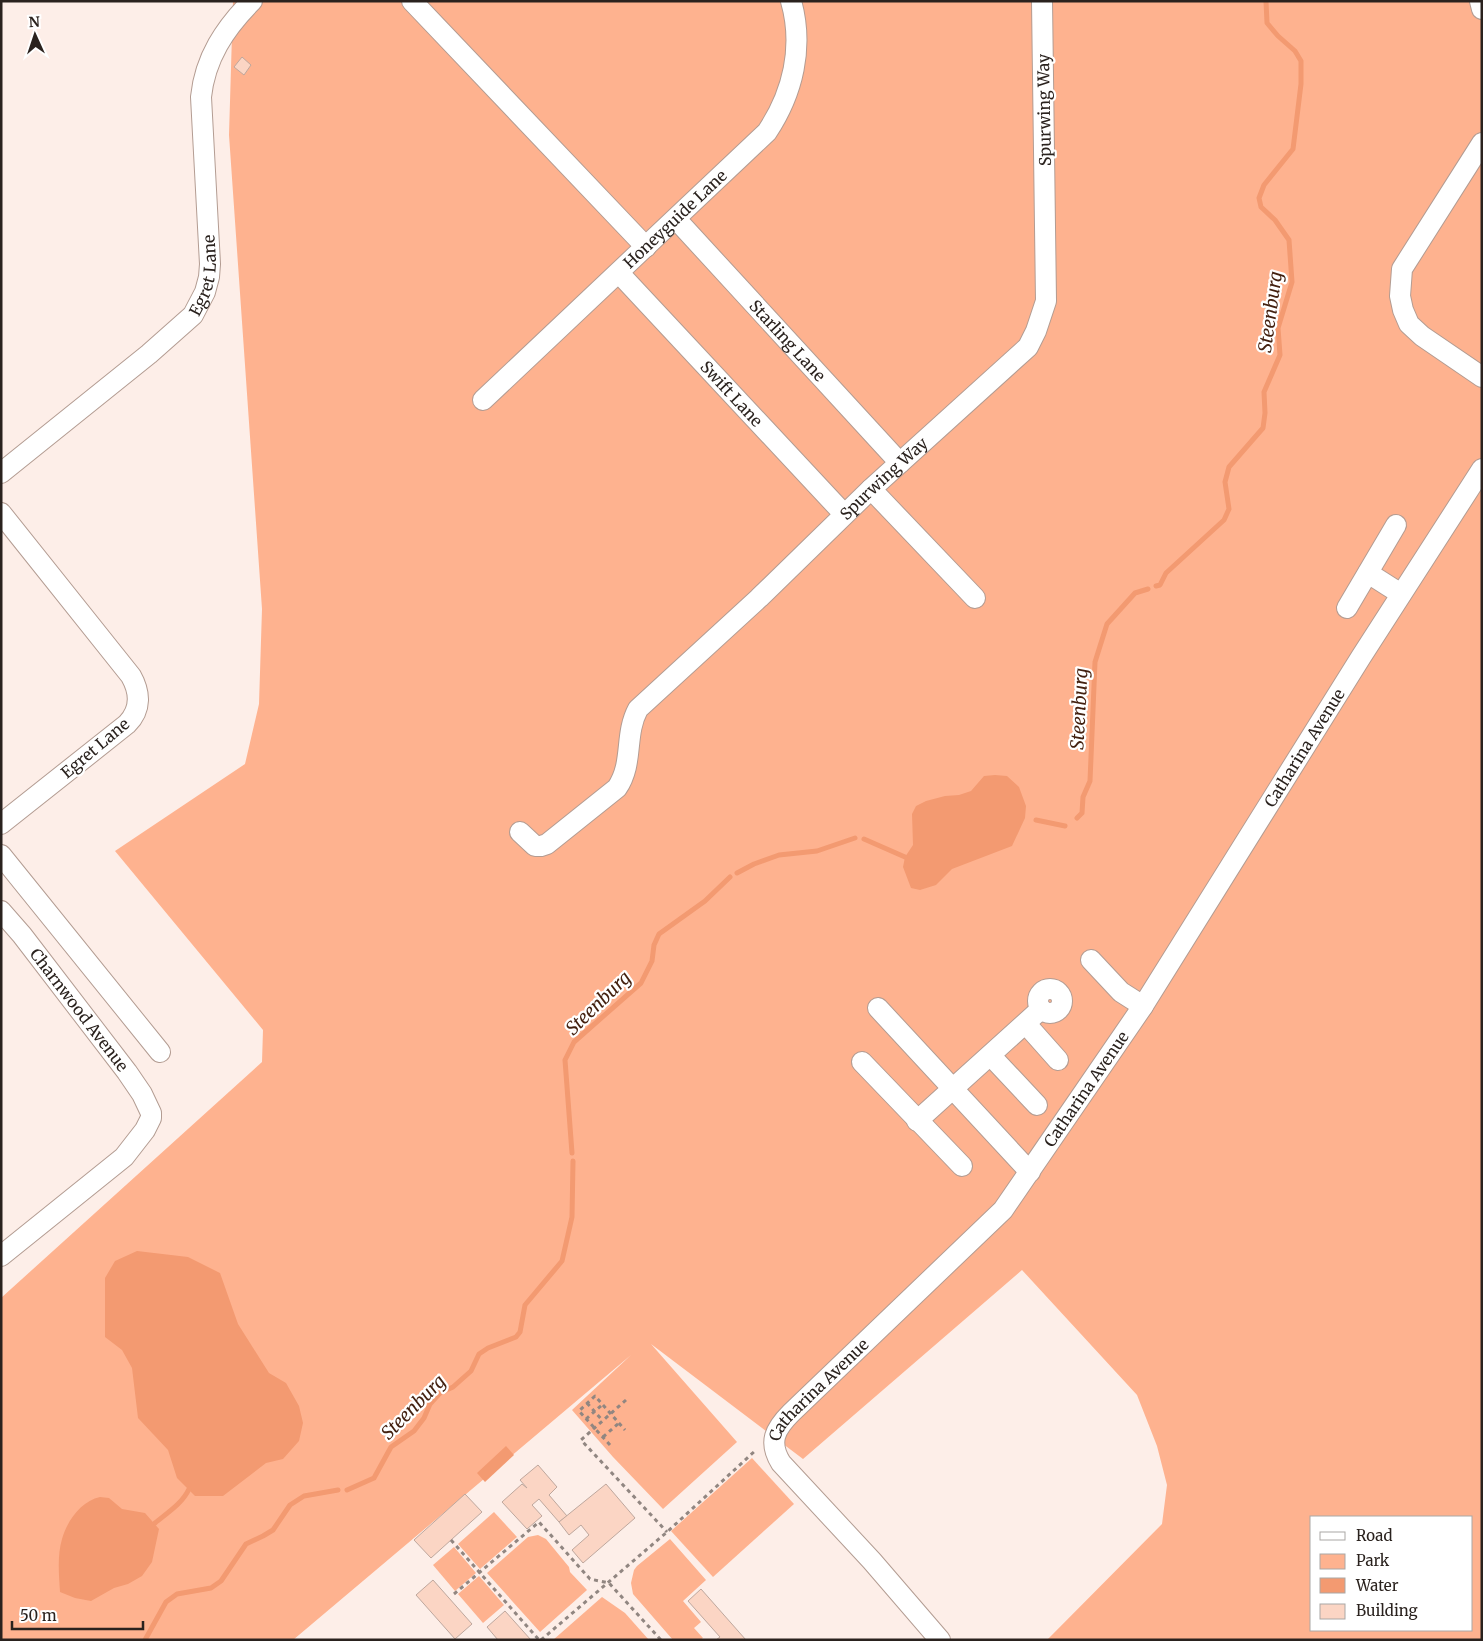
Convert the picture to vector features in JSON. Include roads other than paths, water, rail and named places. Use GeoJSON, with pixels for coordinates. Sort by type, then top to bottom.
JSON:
{"type":"FeatureCollection","features":[{"type":"Feature","properties":{"kind":"street","name":"Egret Lane"},"geometry":{"type":"LineString","coordinates":[[1,473],[149,354],[192,315],[200,304],[207,285],[210,264],[201,97],[203,82],[206,70],[220,39],[252,1]]}},
{"type":"Feature","properties":{"kind":"street"},"geometry":{"type":"LineString","coordinates":[[412,1],[646,247]]}},
{"type":"Feature","properties":{"kind":"street","name":"Honeyguide Lane"},"geometry":{"type":"LineString","coordinates":[[483,400],[767,132],[790,87],[795,64],[797,33],[791,1]]}},
{"type":"Feature","properties":{"kind":"street","name":"Spurwing Way"},"geometry":{"type":"LineString","coordinates":[[520,832],[535,846],[547,844],[616,788],[624,777],[631,727],[638,709],[759,598],[844,514],[1028,347],[1044,312],[1046,292],[1042,1]]}},
{"type":"Feature","properties":{"kind":"street"},"geometry":{"type":"LineString","coordinates":[[1480,1],[1482,9]]}},
{"type":"Feature","properties":{"kind":"street"},"geometry":{"type":"LineString","coordinates":[[1482,143],[1402,269],[1400,283],[1403,310],[1409,324],[1422,336],[1482,376]]}},
{"type":"Feature","properties":{"kind":"street","name":"Starling Lane"},"geometry":{"type":"LineString","coordinates":[[676,219],[900,463]]}},
{"type":"Feature","properties":{"kind":"street","name":"Swift Lane"},"geometry":{"type":"LineString","coordinates":[[619,273],[844,514]]}},
{"type":"Feature","properties":{"kind":"street","name":"Catharina Avenue"},"geometry":{"type":"LineString","coordinates":[[940,1640],[872,1561],[781,1462],[776,1455],[774,1437],[781,1423],[1003,1210],[1143,1006],[1482,469]]}},
{"type":"Feature","properties":{"kind":"street"},"geometry":{"type":"LineString","coordinates":[[871,489],[975,598]]}},
{"type":"Feature","properties":{"kind":"street","name":"Egret Lane"},"geometry":{"type":"LineString","coordinates":[[1,514],[131,676],[138,688],[138,697],[135,713],[127,724],[1,824]]}},
{"type":"Feature","properties":{"kind":"street"},"geometry":{"type":"LineString","coordinates":[[1347,608],[1396,525]]}},
{"type":"Feature","properties":{"kind":"street"},"geometry":{"type":"LineString","coordinates":[[1368,574],[1402,594]]}},
{"type":"Feature","properties":{"kind":"street"},"geometry":{"type":"LineString","coordinates":[[1,855],[160,1052]]}},
{"type":"Feature","properties":{"kind":"street","name":"Charnwood Avenue"},"geometry":{"type":"LineString","coordinates":[[1,912],[22,935],[127,1072],[142,1094],[151,1114],[145,1130],[124,1157],[1,1256]]}},
{"type":"Feature","properties":{"kind":"street"},"geometry":{"type":"LineString","coordinates":[[1091,960],[1120,992],[1143,1006]]}},
{"type":"Feature","properties":{"kind":"street"},"geometry":{"type":"LineString","coordinates":[[878,1008],[1030,1172]]}},
{"type":"Feature","properties":{"kind":"street"},"geometry":{"type":"LineString","coordinates":[[917,1121],[1041,1009]]}},
{"type":"Feature","properties":{"kind":"street"},"geometry":{"type":"LineString","coordinates":[[1026,1024],[1058,1060]]}},
{"type":"Feature","properties":{"kind":"street"},"geometry":{"type":"LineString","coordinates":[[991,1056],[1038,1106]]}},
{"type":"Feature","properties":{"kind":"street"},"geometry":{"type":"LineString","coordinates":[[862,1062],[962,1166]]}},
{"type":"Feature","properties":{"kind":"water"},"geometry":{"type":"Polygon","coordinates":[[[984,776],[1007,776],[1019,787],[1026,806],[1025,818],[1012,846],[952,869],[936,885],[920,890],[911,888],[903,867],[905,857],[913,845],[912,814],[916,806],[926,801],[971,791],[984,776]]]}},
{"type":"Feature","properties":{"kind":"water"},"geometry":{"type":"Polygon","coordinates":[[[137,1251],[188,1257],[220,1273],[238,1324],[269,1373],[286,1383],[299,1406],[303,1423],[299,1441],[283,1459],[266,1463],[223,1496],[195,1496],[177,1478],[168,1450],[138,1418],[132,1368],[122,1350],[105,1337],[105,1278],[115,1261],[137,1251]]]}},
{"type":"Feature","properties":{"kind":"water"},"geometry":{"type":"Polygon","coordinates":[[[506,1446],[514,1455],[485,1482],[477,1473],[506,1446]]]}},
{"type":"Feature","properties":{"kind":"water"},"geometry":{"type":"Polygon","coordinates":[[[100,1497],[109,1498],[122,1509],[145,1513],[159,1529],[152,1562],[142,1576],[128,1584],[114,1588],[91,1601],[75,1598],[60,1592],[59,1552],[64,1532],[71,1519],[81,1507],[100,1497]]]}},
{"type":"Feature","properties":{"kind":"waterway","name":"Steenburg"},"geometry":{"type":"LineString","coordinates":[[1156,586],[1160,585],[1166,573],[1224,520],[1229,509],[1225,482],[1229,467],[1263,428],[1265,413],[1264,392],[1280,355],[1278,328],[1292,282],[1289,240],[1275,220],[1261,207],[1259,198],[1264,185],[1293,149],[1301,84],[1301,61],[1295,51],[1267,23],[1266,1]]}},
{"type":"Feature","properties":{"kind":"waterway","name":"Steenburg"},"geometry":{"type":"LineString","coordinates":[[1077,818],[1082,813],[1083,797],[1090,781],[1095,662],[1107,624],[1135,593],[1148,589]]}},
{"type":"Feature","properties":{"kind":"waterway","name":"Steenburg"},"geometry":{"type":"LineString","coordinates":[[1036,820],[1065,826]]}},
{"type":"Feature","properties":{"kind":"waterway","name":"Steenburg"},"geometry":{"type":"LineString","coordinates":[[737,873],[754,864],[779,855],[817,851],[855,838]]}},
{"type":"Feature","properties":{"kind":"waterway","name":"Steenburg"},"geometry":{"type":"LineString","coordinates":[[864,839],[905,857]]}},
{"type":"Feature","properties":{"kind":"waterway","name":"Steenburg"},"geometry":{"type":"LineString","coordinates":[[572,1153],[565,1060],[574,1042],[641,983],[652,961],[654,945],[659,934],[705,901],[730,877]]}},
{"type":"Feature","properties":{"kind":"waterway","name":"Steenburg"},"geometry":{"type":"LineString","coordinates":[[347,1490],[374,1478],[391,1447],[414,1431],[424,1418],[430,1404],[440,1393],[453,1387],[471,1371],[479,1354],[488,1348],[516,1337],[520,1332],[525,1305],[562,1261],[572,1217],[573,1161]]}},
{"type":"Feature","properties":{"kind":"waterway"},"geometry":{"type":"LineString","coordinates":[[155,1523],[178,1504],[189,1489]]}},
{"type":"Feature","properties":{"kind":"waterway","name":"Steenburg"},"geometry":{"type":"LineString","coordinates":[[145,1640],[166,1602],[177,1594],[211,1588],[221,1581],[246,1544],[273,1530],[290,1505],[304,1496],[338,1490]]}}]}
